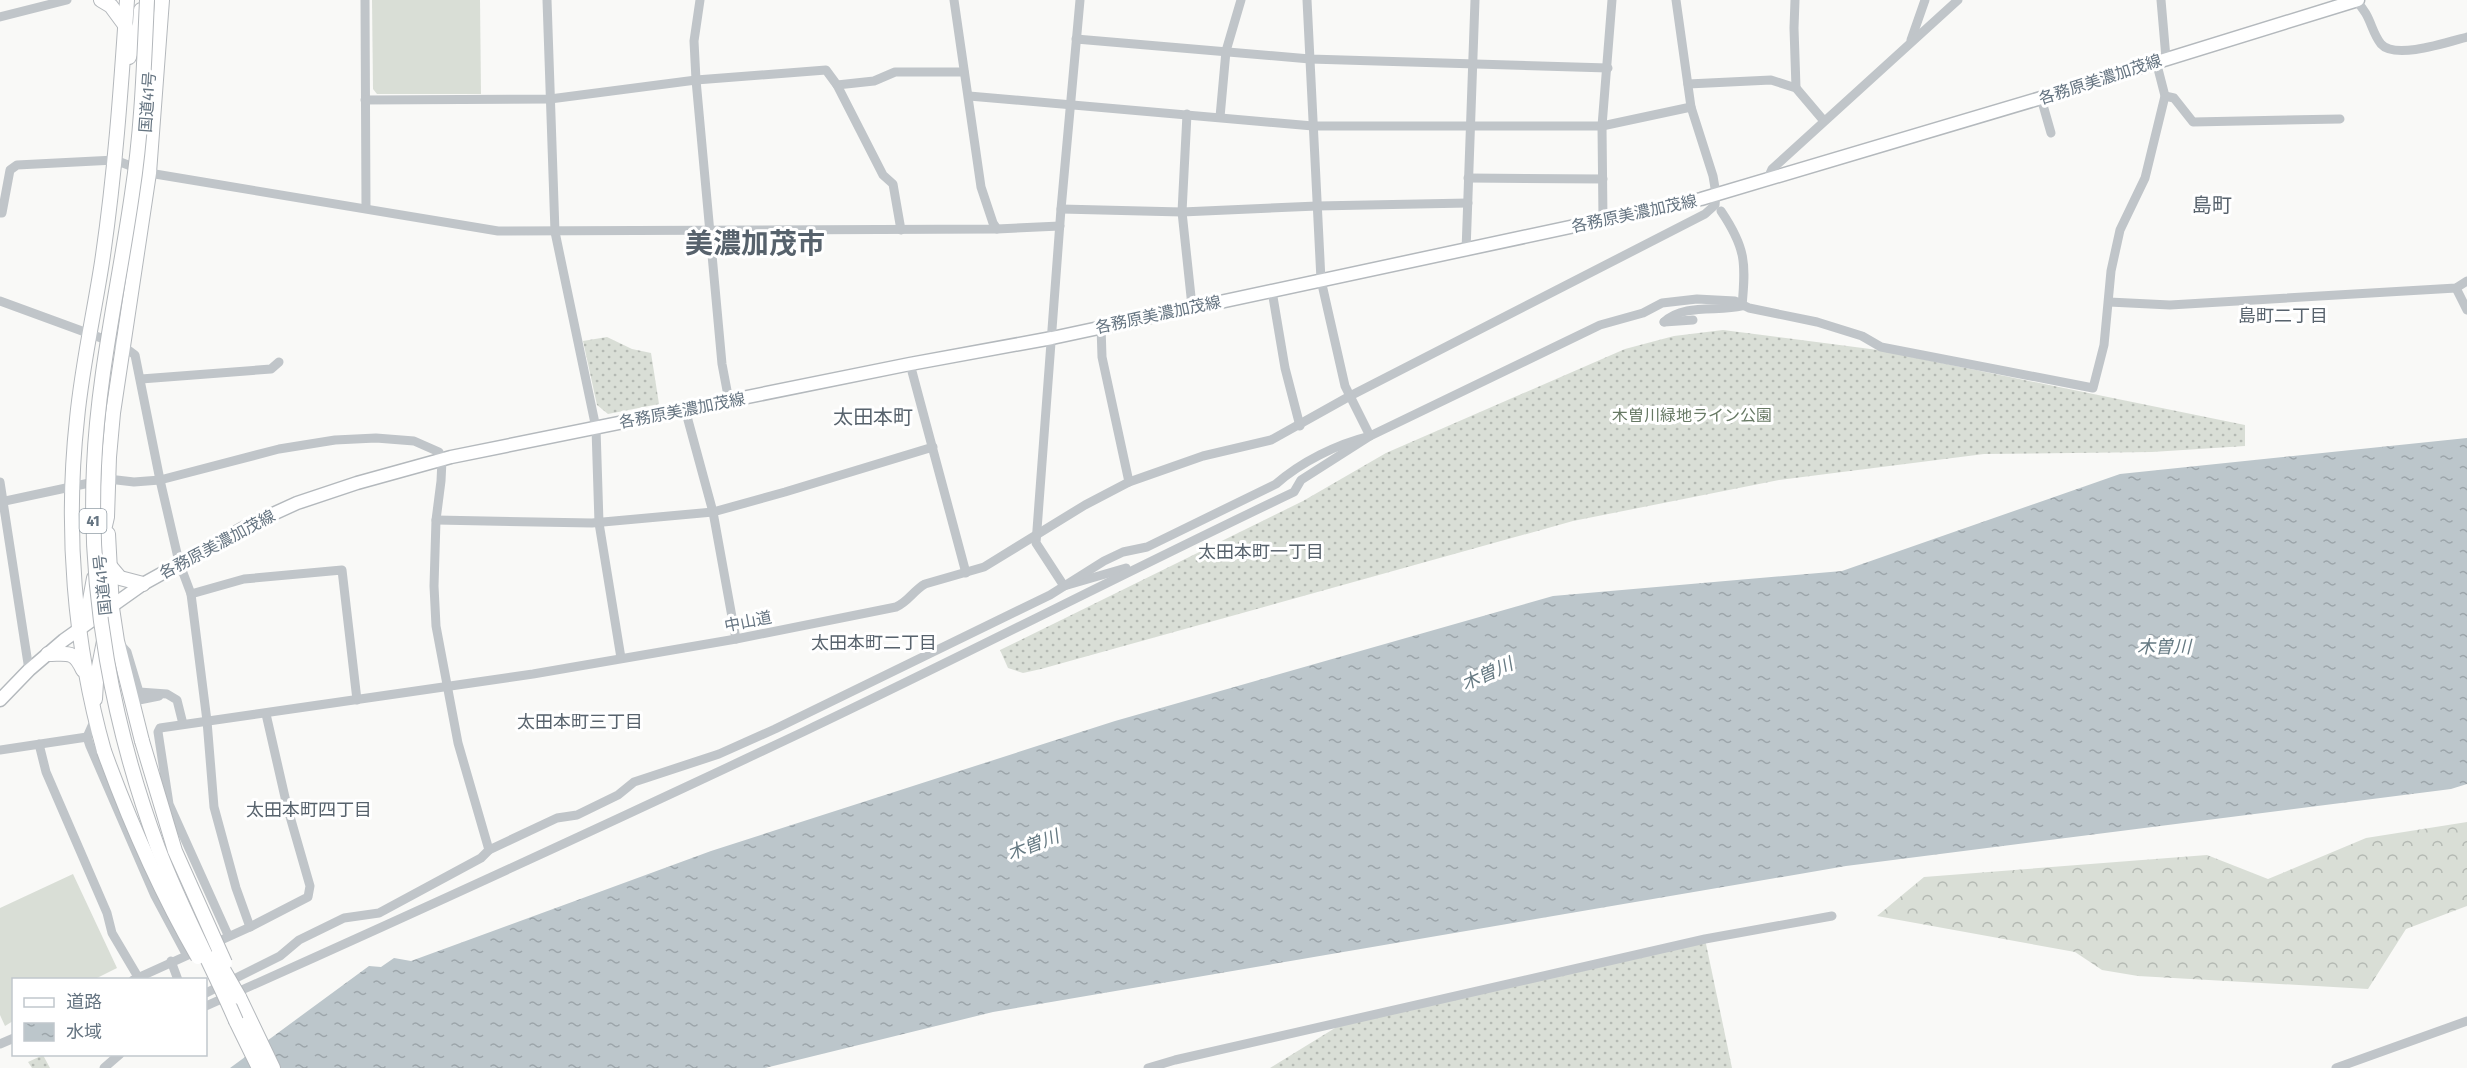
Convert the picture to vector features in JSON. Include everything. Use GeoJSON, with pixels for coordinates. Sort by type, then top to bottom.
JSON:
{"type":"FeatureCollection","features":[{"type":"Feature","properties":{"kind":"highway"},"geometry":{"type":"LineString","coordinates":[[101,0],[111,6],[125,25]]}},
{"type":"Feature","properties":{"kind":"highway"},"geometry":{"type":"LineString","coordinates":[[127,0],[115,160],[76,421],[73,486],[74,563],[85,675],[104,751],[131,825],[172,912],[236,1021]]}},
{"type":"Feature","properties":{"kind":"highway"},"geometry":{"type":"LineString","coordinates":[[119,106],[126,89],[128,61],[140,24],[144,0]]}},
{"type":"Feature","properties":{"kind":"highway","name":"国道41号"},"geometry":{"type":"LineString","coordinates":[[144,0],[140,140],[103,371],[96,434],[93,499],[95,564],[107,659],[120,719],[145,809],[158,849],[258,1068]]}},
{"type":"Feature","properties":{"kind":"highway","name":"国道41号"},"geometry":{"type":"LineString","coordinates":[[152,0],[142,166],[103,409],[98,520],[101,585],[109,644],[120,696],[149,795],[173,863],[273,1068]]}},
{"type":"Feature","properties":{"kind":"highway"},"geometry":{"type":"LineString","coordinates":[[162,0],[149,172],[113,413],[107,517],[112,608],[117,641],[142,741],[175,851],[239,997]]}},
{"type":"Feature","properties":{"kind":"highway"},"geometry":{"type":"LineString","coordinates":[[80,627],[88,611],[107,517]]}},
{"type":"Feature","properties":{"kind":"highway"},"geometry":{"type":"LineString","coordinates":[[109,565],[120,578],[127,582],[143,584]]}},
{"type":"Feature","properties":{"kind":"highway"},"geometry":{"type":"LineString","coordinates":[[95,719],[96,682],[112,608]]}},
{"type":"Feature","properties":{"kind":"highway"},"geometry":{"type":"LineString","coordinates":[[48,654],[70,654],[78,659],[85,675]]}},
{"type":"Feature","properties":{"kind":"main road","name":"各務原美濃加茂線"},"geometry":{"type":"LineString","coordinates":[[0,700],[29,670],[80,627],[179,562],[297,503],[357,483],[442,460],[910,364],[1052,338],[1192,306],[1466,251],[1716,194],[2041,98],[2356,0]]}},
{"type":"Feature","properties":{"kind":"street"},"geometry":{"type":"LineString","coordinates":[[0,17],[67,0]]}},
{"type":"Feature","properties":{"kind":"street"},"geometry":{"type":"LineString","coordinates":[[365,0],[366,208]]}},
{"type":"Feature","properties":{"kind":"street"},"geometry":{"type":"LineString","coordinates":[[547,0],[555,232],[596,428],[598,523],[621,658]]}},
{"type":"Feature","properties":{"kind":"street"},"geometry":{"type":"LineString","coordinates":[[700,0],[694,41],[696,80],[722,364],[729,401]]}},
{"type":"Feature","properties":{"kind":"street"},"geometry":{"type":"LineString","coordinates":[[954,0],[981,187],[997,229]]}},
{"type":"Feature","properties":{"kind":"street"},"geometry":{"type":"LineString","coordinates":[[1064,586],[1036,543],[1036,535],[1061,209],[1080,0]]}},
{"type":"Feature","properties":{"kind":"street"},"geometry":{"type":"LineString","coordinates":[[1220,117],[1226,51],[1241,0]]}},
{"type":"Feature","properties":{"kind":"street"},"geometry":{"type":"LineString","coordinates":[[1307,0],[1321,280],[1345,386],[1370,436]]}},
{"type":"Feature","properties":{"kind":"street"},"geometry":{"type":"LineString","coordinates":[[1466,251],[1475,0]]}},
{"type":"Feature","properties":{"kind":"street"},"geometry":{"type":"LineString","coordinates":[[1603,220],[1602,126],[1612,0]]}},
{"type":"Feature","properties":{"kind":"street"},"geometry":{"type":"LineString","coordinates":[[1676,0],[1691,107],[1713,176],[1716,194]]}},
{"type":"Feature","properties":{"kind":"street"},"geometry":{"type":"LineString","coordinates":[[1795,0],[1796,88]]}},
{"type":"Feature","properties":{"kind":"street"},"geometry":{"type":"LineString","coordinates":[[1910,43],[1925,0]]}},
{"type":"Feature","properties":{"kind":"street"},"geometry":{"type":"LineString","coordinates":[[1768,178],[1772,169],[1958,0]]}},
{"type":"Feature","properties":{"kind":"street"},"geometry":{"type":"LineString","coordinates":[[1694,320],[1664,322],[1672,315],[1707,308],[1742,306],[1829,326],[1862,336],[1881,347],[2093,388],[2104,345],[2111,271],[2120,230],[2145,178],[2165,96],[2161,60],[2161,0]]}},
{"type":"Feature","properties":{"kind":"street"},"geometry":{"type":"LineString","coordinates":[[2356,0],[2369,16],[2382,45],[2395,52],[2467,37]]}},
{"type":"Feature","properties":{"kind":"street"},"geometry":{"type":"LineString","coordinates":[[1076,39],[1310,59],[1608,68]]}},
{"type":"Feature","properties":{"kind":"street"},"geometry":{"type":"LineString","coordinates":[[365,100],[550,99],[696,80],[826,70],[837,85],[882,176],[893,184],[901,230]]}},
{"type":"Feature","properties":{"kind":"street"},"geometry":{"type":"LineString","coordinates":[[837,85],[874,81],[895,72],[964,72]]}},
{"type":"Feature","properties":{"kind":"street"},"geometry":{"type":"LineString","coordinates":[[1688,84],[1771,80],[1796,88],[1824,121]]}},
{"type":"Feature","properties":{"kind":"street"},"geometry":{"type":"LineString","coordinates":[[969,96],[1071,103],[1313,126],[1602,126],[1691,107]]}},
{"type":"Feature","properties":{"kind":"street"},"geometry":{"type":"LineString","coordinates":[[2165,96],[2174,98],[2193,122],[2340,119]]}},
{"type":"Feature","properties":{"kind":"street"},"geometry":{"type":"LineString","coordinates":[[2041,98],[2051,133]]}},
{"type":"Feature","properties":{"kind":"street"},"geometry":{"type":"LineString","coordinates":[[1187,114],[1182,212],[1192,306]]}},
{"type":"Feature","properties":{"kind":"street"},"geometry":{"type":"LineString","coordinates":[[0,213],[2,213],[10,170],[17,165],[115,160],[149,172],[498,231],[901,230],[1060,226]]}},
{"type":"Feature","properties":{"kind":"street"},"geometry":{"type":"LineString","coordinates":[[1468,178],[1603,179]]}},
{"type":"Feature","properties":{"kind":"street","name":"中山道"},"geometry":{"type":"LineString","coordinates":[[228,935],[169,804],[158,732],[160,728],[447,687],[736,639],[896,607],[907,601],[916,589],[925,584],[975,571],[1004,556],[1084,505],[1129,482],[1203,456],[1272,440],[1300,426],[1350,396],[1705,214],[1715,205],[1716,194]]}},
{"type":"Feature","properties":{"kind":"street"},"geometry":{"type":"LineString","coordinates":[[1061,209],[1182,212],[1468,203]]}},
{"type":"Feature","properties":{"kind":"street"},"geometry":{"type":"LineString","coordinates":[[1721,211],[1740,243],[1746,265],[1742,306]]}},
{"type":"Feature","properties":{"kind":"street"},"geometry":{"type":"LineString","coordinates":[[2109,302],[2170,305],[2456,288],[2467,281]]}},
{"type":"Feature","properties":{"kind":"street"},"geometry":{"type":"LineString","coordinates":[[2456,288],[2467,310]]}},
{"type":"Feature","properties":{"kind":"street"},"geometry":{"type":"LineString","coordinates":[[1272,291],[1286,368],[1300,426]]}},
{"type":"Feature","properties":{"kind":"street"},"geometry":{"type":"LineString","coordinates":[[0,301],[123,346],[135,355],[179,562],[191,594],[207,721],[214,807],[236,888],[250,927]]}},
{"type":"Feature","properties":{"kind":"street"},"geometry":{"type":"LineString","coordinates":[[207,1006],[344,945],[806,730],[1133,568],[1294,492],[1301,480],[1370,436],[1600,325],[1643,313],[1662,303],[1735,301],[1742,306]]}},
{"type":"Feature","properties":{"kind":"street"},"geometry":{"type":"LineString","coordinates":[[1101,326],[1102,357],[1129,482]]}},
{"type":"Feature","properties":{"kind":"street"},"geometry":{"type":"LineString","coordinates":[[141,379],[271,369],[279,362]]}},
{"type":"Feature","properties":{"kind":"street"},"geometry":{"type":"LineString","coordinates":[[121,363],[138,365]]}},
{"type":"Feature","properties":{"kind":"street"},"geometry":{"type":"LineString","coordinates":[[910,364],[966,573]]}},
{"type":"Feature","properties":{"kind":"street"},"geometry":{"type":"LineString","coordinates":[[685,409],[713,512],[736,639]]}},
{"type":"Feature","properties":{"kind":"street"},"geometry":{"type":"LineString","coordinates":[[207,992],[280,956],[299,939],[344,918],[379,913],[481,858],[489,850],[557,818],[577,815],[618,795],[634,782],[720,754],[775,729],[1050,595],[1104,561],[1123,552],[1147,547],[1276,484],[1290,472],[1353,440],[1370,436]]}},
{"type":"Feature","properties":{"kind":"street"},"geometry":{"type":"LineString","coordinates":[[1,501],[108,479],[134,482],[160,480],[279,449],[335,440],[376,438],[414,441],[440,452],[442,460],[436,520],[435,608],[458,743],[489,850]]}},
{"type":"Feature","properties":{"kind":"street"},"geometry":{"type":"LineString","coordinates":[[436,520],[598,523],[713,512],[933,447]]}},
{"type":"Feature","properties":{"kind":"street"},"geometry":{"type":"LineString","coordinates":[[0,482],[1,501],[29,670]]}},
{"type":"Feature","properties":{"kind":"street"},"geometry":{"type":"LineString","coordinates":[[1064,586],[1126,567],[1133,568]]}},
{"type":"Feature","properties":{"kind":"street"},"geometry":{"type":"LineString","coordinates":[[191,594],[244,579],[342,570],[357,700]]}},
{"type":"Feature","properties":{"kind":"street"},"geometry":{"type":"LineString","coordinates":[[117,641],[127,652],[139,692],[167,694],[177,700],[183,724]]}},
{"type":"Feature","properties":{"kind":"street"},"geometry":{"type":"LineString","coordinates":[[133,706],[140,700],[167,694]]}},
{"type":"Feature","properties":{"kind":"street"},"geometry":{"type":"LineString","coordinates":[[39,744],[46,772],[107,913],[112,933],[135,978],[305,900],[310,892],[266,714]]}},
{"type":"Feature","properties":{"kind":"street"},"geometry":{"type":"LineString","coordinates":[[95,719],[87,737],[151,886],[186,954]]}},
{"type":"Feature","properties":{"kind":"street"},"geometry":{"type":"LineString","coordinates":[[0,750],[87,737]]}},
{"type":"Feature","properties":{"kind":"street"},"geometry":{"type":"LineString","coordinates":[[1148,1068],[1187,1057],[1705,939],[1832,916]]}},
{"type":"Feature","properties":{"kind":"street"},"geometry":{"type":"LineString","coordinates":[[171,961],[177,978]]}},
{"type":"Feature","properties":{"kind":"street"},"geometry":{"type":"LineString","coordinates":[[2336,1068],[2467,1021]]}},
{"type":"Feature","properties":{"kind":"street"},"geometry":{"type":"LineString","coordinates":[[104,1068],[117,1056]]}},
{"type":"Feature","properties":{"kind":"green space"},"geometry":{"type":"Polygon","coordinates":[[[372,0],[480,0],[481,94],[377,94],[373,89],[372,0]]]}},
{"type":"Feature","properties":{"kind":"green space","name":"木曽川緑地ライン公園"},"geometry":{"type":"Polygon","coordinates":[[[1723,330],[1878,350],[2245,425],[2245,446],[2152,452],[1984,454],[1779,480],[1573,521],[1041,669],[1023,673],[1008,668],[1000,650],[1303,501],[1386,453],[1625,349],[1674,336],[1723,330]]]}},
{"type":"Feature","properties":{"kind":"green space"},"geometry":{"type":"Polygon","coordinates":[[[607,337],[632,349],[651,353],[659,404],[608,414],[597,405],[583,341],[607,337]]]}},
{"type":"Feature","properties":{"kind":"green space"},"geometry":{"type":"Polygon","coordinates":[[[2467,822],[2467,906],[2406,929],[2368,989],[2138,976],[2102,970],[2075,952],[1877,916],[1924,877],[2207,855],[2268,879],[2366,838],[2467,822]]]}},
{"type":"Feature","properties":{"kind":"green space"},"geometry":{"type":"Polygon","coordinates":[[[73,874],[117,968],[97,978],[12,978],[12,1022],[5,1026],[0,1015],[0,908],[73,874]]]}},
{"type":"Feature","properties":{"kind":"green space"},"geometry":{"type":"Polygon","coordinates":[[[1705,939],[1732,1068],[1270,1068],[1348,1020],[1705,939]]]}},
{"type":"Feature","properties":{"kind":"green space"},"geometry":{"type":"Polygon","coordinates":[[[44,1056],[50,1068],[32,1068],[28,1062],[44,1056]]]}},
{"type":"Feature","properties":{"kind":"water","name":"木曽川"},"geometry":{"type":"Polygon","coordinates":[[[2467,438],[2467,784],[2451,789],[1846,866],[993,1012],[765,1068],[230,1068],[369,966],[381,967],[394,958],[411,961],[711,851],[1115,721],[1553,596],[1842,571],[2120,474],[2467,438]]]}},
{"type":"Feature","properties":{"kind":"district","name":"島町"},"geometry":{"type":"Point","coordinates":[2212,205]}},
{"type":"Feature","properties":{"kind":"district","name":"美濃加茂市"},"geometry":{"type":"Point","coordinates":[755,243]}},
{"type":"Feature","properties":{"kind":"district","name":"島町二丁目"},"geometry":{"type":"Point","coordinates":[2283,316]}},
{"type":"Feature","properties":{"kind":"district","name":"太田本町"},"geometry":{"type":"Point","coordinates":[873,417]}},
{"type":"Feature","properties":{"kind":"district","name":"太田本町一丁目"},"geometry":{"type":"Point","coordinates":[1261,552]}},
{"type":"Feature","properties":{"kind":"district","name":"太田本町二丁目"},"geometry":{"type":"Point","coordinates":[874,643]}},
{"type":"Feature","properties":{"kind":"district","name":"太田本町三丁目"},"geometry":{"type":"Point","coordinates":[580,722]}},
{"type":"Feature","properties":{"kind":"district","name":"太田本町四丁目"},"geometry":{"type":"Point","coordinates":[309,810]}}]}
